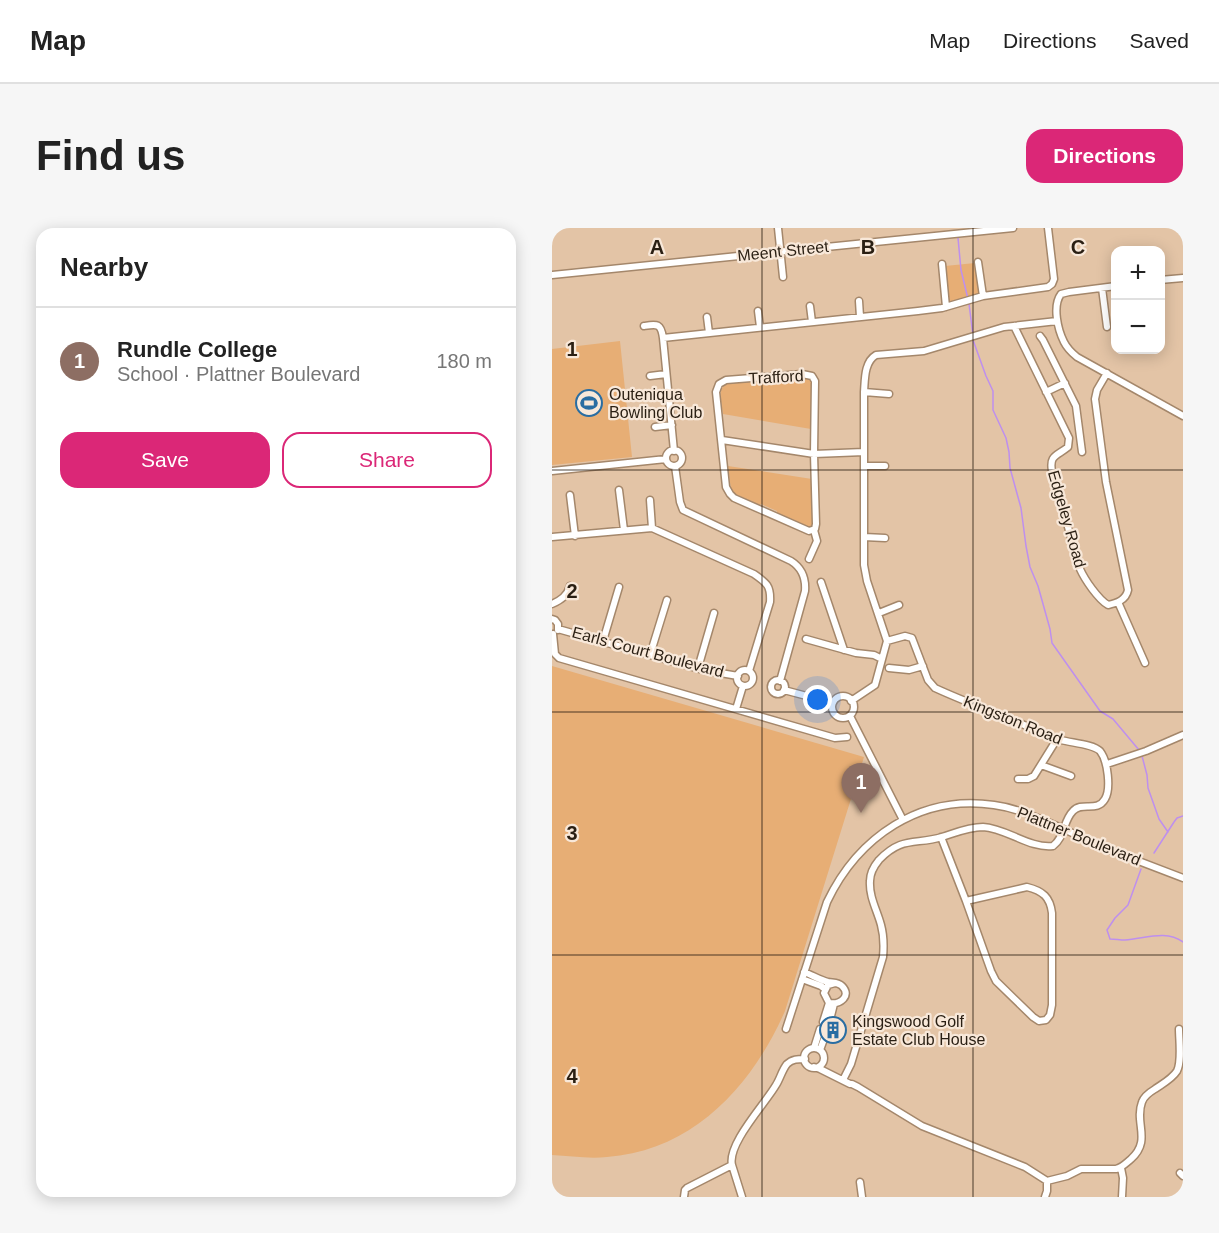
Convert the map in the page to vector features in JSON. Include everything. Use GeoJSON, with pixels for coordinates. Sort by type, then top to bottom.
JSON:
{"type":"FeatureCollection","features":[{"type":"Feature","properties":{"kind":"street"},"geometry":{"type":"LineString","coordinates":[[778,228],[783,277]]}},
{"type":"Feature","properties":{"kind":"street","name":"Meent Street"},"geometry":{"type":"LineString","coordinates":[[552,275],[1013,228]]}},
{"type":"Feature","properties":{"kind":"street"},"geometry":{"type":"LineString","coordinates":[[663,338],[918,311],[946,307],[983,296],[1046,288],[1052,284],[1054,279],[1048,228]]}},
{"type":"Feature","properties":{"kind":"street"},"geometry":{"type":"LineString","coordinates":[[978,262],[983,296]]}},
{"type":"Feature","properties":{"kind":"street"},"geometry":{"type":"LineString","coordinates":[[942,264],[946,307]]}},
{"type":"Feature","properties":{"kind":"street"},"geometry":{"type":"LineString","coordinates":[[1165,280],[1183,278]]}},
{"type":"Feature","properties":{"kind":"street"},"geometry":{"type":"LineString","coordinates":[[1111,287],[1061,294],[1057,299],[1058,321],[1064,342],[1077,357],[1183,416]]}},
{"type":"Feature","properties":{"kind":"street"},"geometry":{"type":"LineString","coordinates":[[1102,288],[1107,327]]}},
{"type":"Feature","properties":{"kind":"street"},"geometry":{"type":"LineString","coordinates":[[859,301],[860,317]]}},
{"type":"Feature","properties":{"kind":"street"},"geometry":{"type":"LineString","coordinates":[[810,306],[812,322]]}},
{"type":"Feature","properties":{"kind":"street"},"geometry":{"type":"LineString","coordinates":[[759,311],[760,327]]}},
{"type":"Feature","properties":{"kind":"street"},"geometry":{"type":"LineString","coordinates":[[707,317],[709,333]]}},
{"type":"Feature","properties":{"kind":"street"},"geometry":{"type":"LineString","coordinates":[[851,701],[875,685],[887,641],[865,572],[864,392],[868,364],[872,356],[924,351],[1004,327],[1058,321]]}},
{"type":"Feature","properties":{"kind":"street"},"geometry":{"type":"LineString","coordinates":[[644,326],[655,324],[662,331],[674,451]]}},
{"type":"Feature","properties":{"kind":"street","name":"Edgeley Road"},"geometry":{"type":"LineString","coordinates":[[1014,326],[1069,440],[1068,447],[1054,456],[1051,465],[1078,564],[1085,579],[1104,603],[1108,605],[1118,602]]}},
{"type":"Feature","properties":{"kind":"street"},"geometry":{"type":"LineString","coordinates":[[1040,336],[1076,406],[1082,452]]}},
{"type":"Feature","properties":{"kind":"street"},"geometry":{"type":"LineString","coordinates":[[1107,373],[1097,390],[1095,399],[1106,482],[1128,590],[1126,596],[1118,602],[1144,663]]}},
{"type":"Feature","properties":{"kind":"street"},"geometry":{"type":"LineString","coordinates":[[650,376],[666,374]]}},
{"type":"Feature","properties":{"kind":"street","name":"Trafford"},"geometry":{"type":"LineString","coordinates":[[808,374],[812,376],[815,381],[814,454],[816,524],[814,530],[804,530],[734,498],[726,487],[717,392],[719,384],[726,380],[808,374]]}},
{"type":"Feature","properties":{"kind":"street"},"geometry":{"type":"LineString","coordinates":[[1046,392],[1065,383]]}},
{"type":"Feature","properties":{"kind":"street"},"geometry":{"type":"LineString","coordinates":[[864,392],[889,394]]}},
{"type":"Feature","properties":{"kind":"street"},"geometry":{"type":"LineString","coordinates":[[655,427],[672,425]]}},
{"type":"Feature","properties":{"kind":"street"},"geometry":{"type":"LineString","coordinates":[[722,440],[814,454],[864,452]]}},
{"type":"Feature","properties":{"kind":"street"},"geometry":{"type":"LineString","coordinates":[[666,459],[669,453],[674,451]]}},
{"type":"Feature","properties":{"kind":"street"},"geometry":{"type":"LineString","coordinates":[[674,451],[681,457],[681,462],[675,466]]}},
{"type":"Feature","properties":{"kind":"street"},"geometry":{"type":"LineString","coordinates":[[666,459],[669,464],[675,466]]}},
{"type":"Feature","properties":{"kind":"street"},"geometry":{"type":"LineString","coordinates":[[552,471],[666,459]]}},
{"type":"Feature","properties":{"kind":"street"},"geometry":{"type":"LineString","coordinates":[[675,466],[683,510],[791,561],[799,567],[805,577],[805,591],[780,681]]}},
{"type":"Feature","properties":{"kind":"street"},"geometry":{"type":"LineString","coordinates":[[864,466],[885,466]]}},
{"type":"Feature","properties":{"kind":"street"},"geometry":{"type":"LineString","coordinates":[[619,490],[624,530]]}},
{"type":"Feature","properties":{"kind":"street"},"geometry":{"type":"LineString","coordinates":[[570,495],[575,536]]}},
{"type":"Feature","properties":{"kind":"street"},"geometry":{"type":"LineString","coordinates":[[650,500],[652,528]]}},
{"type":"Feature","properties":{"kind":"street"},"geometry":{"type":"LineString","coordinates":[[552,537],[652,528],[754,574],[766,583],[771,593],[749,671]]}},
{"type":"Feature","properties":{"kind":"street"},"geometry":{"type":"LineString","coordinates":[[809,559],[817,541],[814,530]]}},
{"type":"Feature","properties":{"kind":"street"},"geometry":{"type":"LineString","coordinates":[[864,537],[885,538]]}},
{"type":"Feature","properties":{"kind":"street"},"geometry":{"type":"LineString","coordinates":[[821,582],[844,650]]}},
{"type":"Feature","properties":{"kind":"street"},"geometry":{"type":"LineString","coordinates":[[552,604],[562,599],[570,586]]}},
{"type":"Feature","properties":{"kind":"street"},"geometry":{"type":"LineString","coordinates":[[603,641],[619,586]]}},
{"type":"Feature","properties":{"kind":"street"},"geometry":{"type":"LineString","coordinates":[[650,655],[667,600]]}},
{"type":"Feature","properties":{"kind":"street"},"geometry":{"type":"LineString","coordinates":[[879,613],[899,605]]}},
{"type":"Feature","properties":{"kind":"street"},"geometry":{"type":"LineString","coordinates":[[698,668],[714,613]]}},
{"type":"Feature","properties":{"kind":"street"},"geometry":{"type":"LineString","coordinates":[[552,619],[557,621],[555,654],[559,658],[835,738],[847,737]]}},
{"type":"Feature","properties":{"kind":"street","name":"Earls Court Boulevard"},"geometry":{"type":"LineString","coordinates":[[555,632],[603,641],[698,668],[738,676]]}},
{"type":"Feature","properties":{"kind":"street","name":"Kingston Road"},"geometry":{"type":"LineString","coordinates":[[887,641],[904,636],[912,638],[928,680],[935,687],[1057,739],[1093,747],[1099,750],[1107,764]]}},
{"type":"Feature","properties":{"kind":"street"},"geometry":{"type":"LineString","coordinates":[[807,639],[882,658]]}},
{"type":"Feature","properties":{"kind":"street"},"geometry":{"type":"LineString","coordinates":[[889,668],[909,670],[923,666]]}},
{"type":"Feature","properties":{"kind":"street"},"geometry":{"type":"LineString","coordinates":[[749,671],[753,680],[749,685],[743,686],[738,682],[738,676],[741,672],[749,671]]}},
{"type":"Feature","properties":{"kind":"street"},"geometry":{"type":"LineString","coordinates":[[780,681],[774,682],[771,690],[779,694],[784,690]]}},
{"type":"Feature","properties":{"kind":"street"},"geometry":{"type":"LineString","coordinates":[[780,681],[784,685],[784,690]]}},
{"type":"Feature","properties":{"kind":"street"},"geometry":{"type":"LineString","coordinates":[[736,709],[743,686]]}},
{"type":"Feature","properties":{"kind":"street"},"geometry":{"type":"LineString","coordinates":[[784,690],[833,704]]}},
{"type":"Feature","properties":{"kind":"street"},"geometry":{"type":"LineString","coordinates":[[843,697],[851,701],[854,707],[850,716],[843,718],[836,716],[832,710],[837,699],[843,697]]}},
{"type":"Feature","properties":{"kind":"street"},"geometry":{"type":"LineString","coordinates":[[850,716],[903,820]]}},
{"type":"Feature","properties":{"kind":"street"},"geometry":{"type":"LineString","coordinates":[[843,1079],[853,1058],[884,957],[882,927],[871,895],[870,879],[872,870],[882,857],[903,843],[983,827],[998,830],[1038,845],[1053,846],[1059,841],[1071,812],[1081,806],[1096,807],[1107,798],[1107,764],[1183,735]]}},
{"type":"Feature","properties":{"kind":"street"},"geometry":{"type":"LineString","coordinates":[[1018,779],[1028,779],[1034,776],[1057,739]]}},
{"type":"Feature","properties":{"kind":"street"},"geometry":{"type":"LineString","coordinates":[[1041,765],[1071,776]]}},
{"type":"Feature","properties":{"kind":"street","name":"Plattner Boulevard"},"geometry":{"type":"LineString","coordinates":[[786,1029],[827,902],[837,881],[853,860],[879,835],[917,814],[958,803],[995,805],[1017,810],[1102,847],[1183,878]]}},
{"type":"Feature","properties":{"kind":"street"},"geometry":{"type":"LineString","coordinates":[[941,837],[996,981],[1039,1021],[1046,1020],[1050,1015],[1052,1005],[1052,913],[1049,900],[1034,888],[1027,887],[966,901]]}},
{"type":"Feature","properties":{"kind":"street"},"geometry":{"type":"LineString","coordinates":[[803,976],[840,984],[845,996],[842,1000],[831,1003]]}},
{"type":"Feature","properties":{"kind":"street"},"geometry":{"type":"LineString","coordinates":[[803,976],[825,989]]}},
{"type":"Feature","properties":{"kind":"street"},"geometry":{"type":"LineString","coordinates":[[831,1003],[825,996],[825,989],[828,985],[835,983]]}},
{"type":"Feature","properties":{"kind":"street"},"geometry":{"type":"LineString","coordinates":[[817,1049],[831,1003]]}},
{"type":"Feature","properties":{"kind":"street"},"geometry":{"type":"LineString","coordinates":[[817,1049],[808,1050],[804,1056],[808,1065],[843,1079],[922,1126],[1025,1167],[1047,1181],[1067,1176],[1081,1169],[1121,1168],[1138,1153],[1141,1147],[1142,1101],[1146,1095],[1177,1071],[1179,1029]]}},
{"type":"Feature","properties":{"kind":"street"},"geometry":{"type":"LineString","coordinates":[[814,1067],[822,1063],[824,1056],[817,1049]]}},
{"type":"Feature","properties":{"kind":"street"},"geometry":{"type":"LineString","coordinates":[[742,1197],[732,1165],[732,1154],[747,1125],[777,1084],[787,1065],[794,1060],[805,1059]]}},
{"type":"Feature","properties":{"kind":"street"},"geometry":{"type":"LineString","coordinates":[[822,1063],[843,1079]]}},
{"type":"Feature","properties":{"kind":"street"},"geometry":{"type":"LineString","coordinates":[[684,1197],[687,1188],[732,1165]]}},
{"type":"Feature","properties":{"kind":"street"},"geometry":{"type":"LineString","coordinates":[[1121,1168],[1122,1197]]}},
{"type":"Feature","properties":{"kind":"street"},"geometry":{"type":"LineString","coordinates":[[1045,1197],[1047,1181]]}},
{"type":"Feature","properties":{"kind":"street"},"geometry":{"type":"LineString","coordinates":[[860,1182],[862,1197]]}},
{"type":"Feature","properties":{"kind":"shaded area"},"geometry":{"type":"Polygon","coordinates":[[[975,263],[979,294],[949,302],[945,266],[975,263]]]}},
{"type":"Feature","properties":{"kind":"shaded area","name":"Outeniqua Bowling Club"},"geometry":{"type":"Polygon","coordinates":[[[620,341],[632,457],[552,465],[552,349],[620,341]]]}},
{"type":"Feature","properties":{"kind":"shaded area"},"geometry":{"type":"Polygon","coordinates":[[[804,376],[811,379],[812,384],[811,429],[723,414],[721,393],[727,384],[804,376]]]}},
{"type":"Feature","properties":{"kind":"shaded area"},"geometry":{"type":"Polygon","coordinates":[[[728,466],[812,479],[813,524],[809,528],[777,511],[734,494],[731,490],[728,466]]]}},
{"type":"Feature","properties":{"kind":"shaded area"},"geometry":{"type":"Polygon","coordinates":[[[552,666],[864,757],[785,1011],[755,1065],[737,1089],[716,1110],[692,1128],[666,1142],[638,1152],[607,1157],[552,1155],[552,666]]]}},
{"type":"Feature","properties":{"kind":"waterway"},"geometry":{"type":"LineString","coordinates":[[958,238],[961,270],[968,299]]}},
{"type":"Feature","properties":{"kind":"waterway"},"geometry":{"type":"LineString","coordinates":[[969,304],[973,335]]}},
{"type":"Feature","properties":{"kind":"waterway"},"geometry":{"type":"LineString","coordinates":[[973,340],[993,391],[993,410],[1006,438],[1010,468],[1021,508],[1030,567],[1038,586],[1052,643],[1100,711],[1113,719],[1139,750]]}},
{"type":"Feature","properties":{"kind":"waterway"},"geometry":{"type":"LineString","coordinates":[[1142,756],[1148,788],[1159,819],[1168,832]]}},
{"type":"Feature","properties":{"kind":"waterway"},"geometry":{"type":"LineString","coordinates":[[1154,853],[1177,818],[1183,816]]}},
{"type":"Feature","properties":{"kind":"waterway"},"geometry":{"type":"LineString","coordinates":[[1141,869],[1128,905],[1107,930],[1110,939],[1125,940],[1162,935],[1183,942]]}},
{"type":"Feature","properties":{"kind":"place","name":"Outeniqua Bowling Club"},"geometry":{"type":"Point","coordinates":[589,403]}},
{"type":"Feature","properties":{"kind":"place","name":"Rundle College"},"geometry":{"type":"Point","coordinates":[861,813]}},
{"type":"Feature","properties":{"kind":"place","name":"Kingswood Golf Estate Club House"},"geometry":{"type":"Point","coordinates":[833,1030]}}]}
